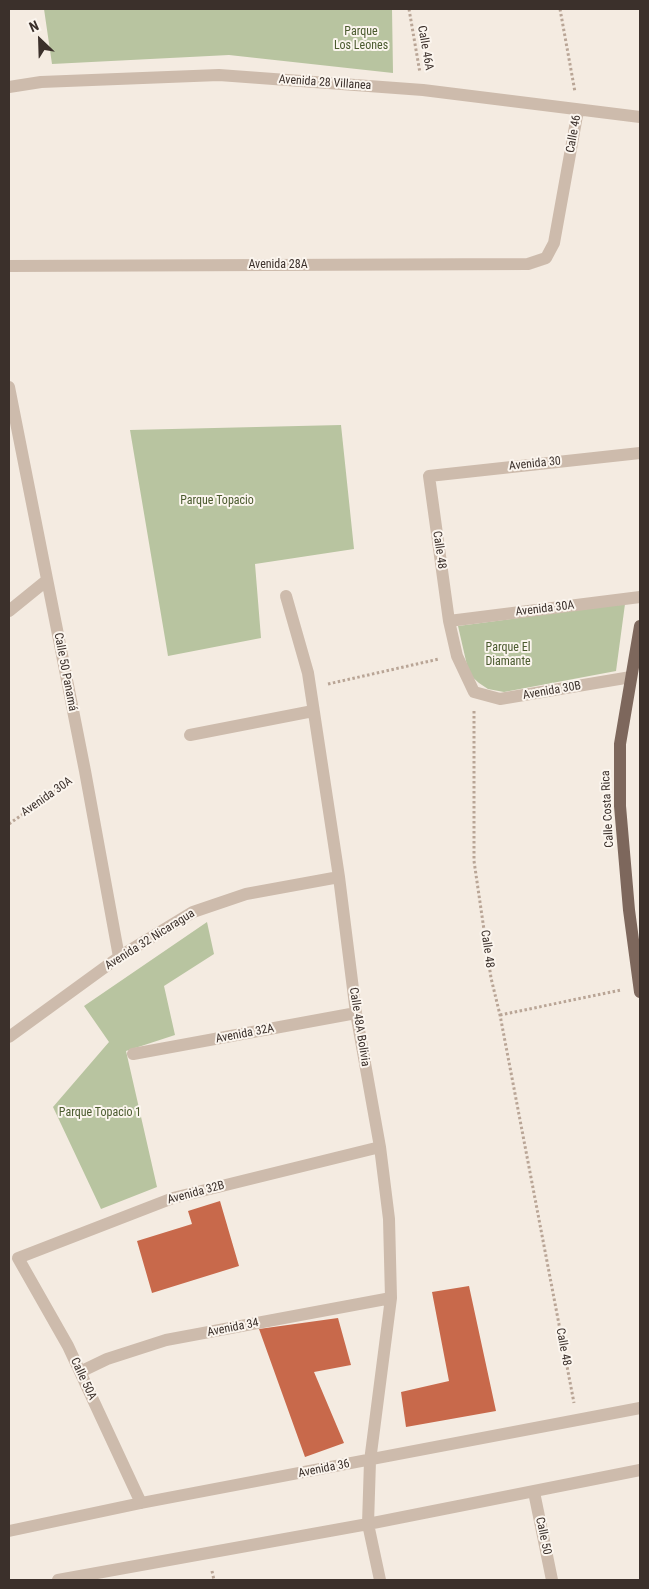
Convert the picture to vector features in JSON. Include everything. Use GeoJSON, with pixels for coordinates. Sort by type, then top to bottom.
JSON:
{"type":"FeatureCollection","features":[{"type":"Feature","properties":{"kind":"main road","name":"Calle Costa Rica"},"geometry":{"type":"LineString","coordinates":[[640,626],[620,744],[620,806],[629,910],[640,990]]}},
{"type":"Feature","properties":{"kind":"street","name":"Avenida 28 Villanea"},"geometry":{"type":"LineString","coordinates":[[9,87],[41,82],[219,75],[424,90],[640,117]]}},
{"type":"Feature","properties":{"kind":"street","name":"Calle 46"},"geometry":{"type":"LineString","coordinates":[[546,258],[554,243],[578,110]]}},
{"type":"Feature","properties":{"kind":"street","name":"Avenida 28A"},"geometry":{"type":"LineString","coordinates":[[9,266],[528,264],[546,258]]}},
{"type":"Feature","properties":{"kind":"street","name":"Calle 50 Panamá"},"geometry":{"type":"LineString","coordinates":[[9,387],[120,957]]}},
{"type":"Feature","properties":{"kind":"street","name":"Avenida 30"},"geometry":{"type":"LineString","coordinates":[[429,476],[640,452]]}},
{"type":"Feature","properties":{"kind":"street","name":"Calle 48"},"geometry":{"type":"LineString","coordinates":[[429,476],[449,621],[457,656],[474,692]]}},
{"type":"Feature","properties":{"kind":"street"},"geometry":{"type":"LineString","coordinates":[[9,611],[46,581]]}},
{"type":"Feature","properties":{"kind":"street","name":"Calle 48A Bolivia"},"geometry":{"type":"LineString","coordinates":[[286,596],[308,673],[312,711],[340,876],[356,1013],[380,1147],[388,1218],[392,1298],[370,1460],[368,1524],[380,1580]]}},
{"type":"Feature","properties":{"kind":"street","name":"Avenida 30A"},"geometry":{"type":"LineString","coordinates":[[449,621],[640,596]]}},
{"type":"Feature","properties":{"kind":"street","name":"Avenida 30B"},"geometry":{"type":"LineString","coordinates":[[474,692],[500,699],[631,677]]}},
{"type":"Feature","properties":{"kind":"street"},"geometry":{"type":"LineString","coordinates":[[190,735],[312,711]]}},
{"type":"Feature","properties":{"kind":"street","name":"Avenida 32 Nicaragua"},"geometry":{"type":"LineString","coordinates":[[9,1038],[120,957],[192,912],[246,894],[340,876]]}},
{"type":"Feature","properties":{"kind":"street","name":"Avenida 32A"},"geometry":{"type":"LineString","coordinates":[[133,1054],[356,1013]]}},
{"type":"Feature","properties":{"kind":"street","name":"Avenida 32B"},"geometry":{"type":"LineString","coordinates":[[18,1258],[173,1198],[380,1147]]}},
{"type":"Feature","properties":{"kind":"street","name":"Calle 50A"},"geometry":{"type":"LineString","coordinates":[[18,1258],[68,1346],[141,1503]]}},
{"type":"Feature","properties":{"kind":"street","name":"Avenida 34"},"geometry":{"type":"LineString","coordinates":[[80,1372],[108,1359],[166,1340],[392,1298]]}},
{"type":"Feature","properties":{"kind":"street","name":"Avenida 36"},"geometry":{"type":"LineString","coordinates":[[9,1531],[141,1503],[640,1408]]}},
{"type":"Feature","properties":{"kind":"street"},"geometry":{"type":"LineString","coordinates":[[58,1580],[368,1524],[640,1470]]}},
{"type":"Feature","properties":{"kind":"street","name":"Calle 50"},"geometry":{"type":"LineString","coordinates":[[534,1492],[552,1580]]}},
{"type":"Feature","properties":{"kind":"path","name":"Calle 46A"},"geometry":{"type":"LineString","coordinates":[[409,9],[424,90]]}},
{"type":"Feature","properties":{"kind":"path","name":"Calle 46"},"geometry":{"type":"LineString","coordinates":[[560,9],[578,110]]}},
{"type":"Feature","properties":{"kind":"path"},"geometry":{"type":"LineString","coordinates":[[310,688],[457,656]]}},
{"type":"Feature","properties":{"kind":"path","name":"Calle 48"},"geometry":{"type":"LineString","coordinates":[[474,692],[474,861],[491,978],[500,1015],[577,1420]]}},
{"type":"Feature","properties":{"kind":"path","name":"Avenida 30A"},"geometry":{"type":"LineString","coordinates":[[9,824],[84,770]]}},
{"type":"Feature","properties":{"kind":"path"},"geometry":{"type":"LineString","coordinates":[[500,1015],[640,990]]}},
{"type":"Feature","properties":{"kind":"green space","name":"Parque Los Leones"},"geometry":{"type":"Polygon","coordinates":[[[44,9],[392,9],[393,73],[229,55],[52,64],[44,9]]]}},
{"type":"Feature","properties":{"kind":"green space","name":"Parque Topacio"},"geometry":{"type":"Polygon","coordinates":[[[341,425],[354,549],[255,564],[261,638],[168,656],[130,430],[341,425]]]}},
{"type":"Feature","properties":{"kind":"green space","name":"Parque El Diamante"},"geometry":{"type":"Polygon","coordinates":[[[625,604],[616,671],[504,692],[488,689],[469,674],[458,626],[625,604]]]}},
{"type":"Feature","properties":{"kind":"green space","name":"Parque Topacio 1"},"geometry":{"type":"Polygon","coordinates":[[[207,922],[214,954],[164,986],[175,1035],[126,1051],[157,1187],[101,1209],[53,1107],[109,1042],[84,1006],[207,922]]]}},
{"type":"Feature","properties":{"kind":"building"},"geometry":{"type":"Polygon","coordinates":[[[220,1201],[239,1266],[152,1293],[137,1241],[192,1224],[188,1211],[220,1201]]]}},
{"type":"Feature","properties":{"kind":"building"},"geometry":{"type":"Polygon","coordinates":[[[469,1286],[496,1411],[406,1427],[401,1392],[449,1381],[432,1292],[469,1286]]]}},
{"type":"Feature","properties":{"kind":"building"},"geometry":{"type":"Polygon","coordinates":[[[338,1318],[351,1365],[314,1372],[344,1443],[305,1457],[259,1329],[338,1318]]]}}]}
